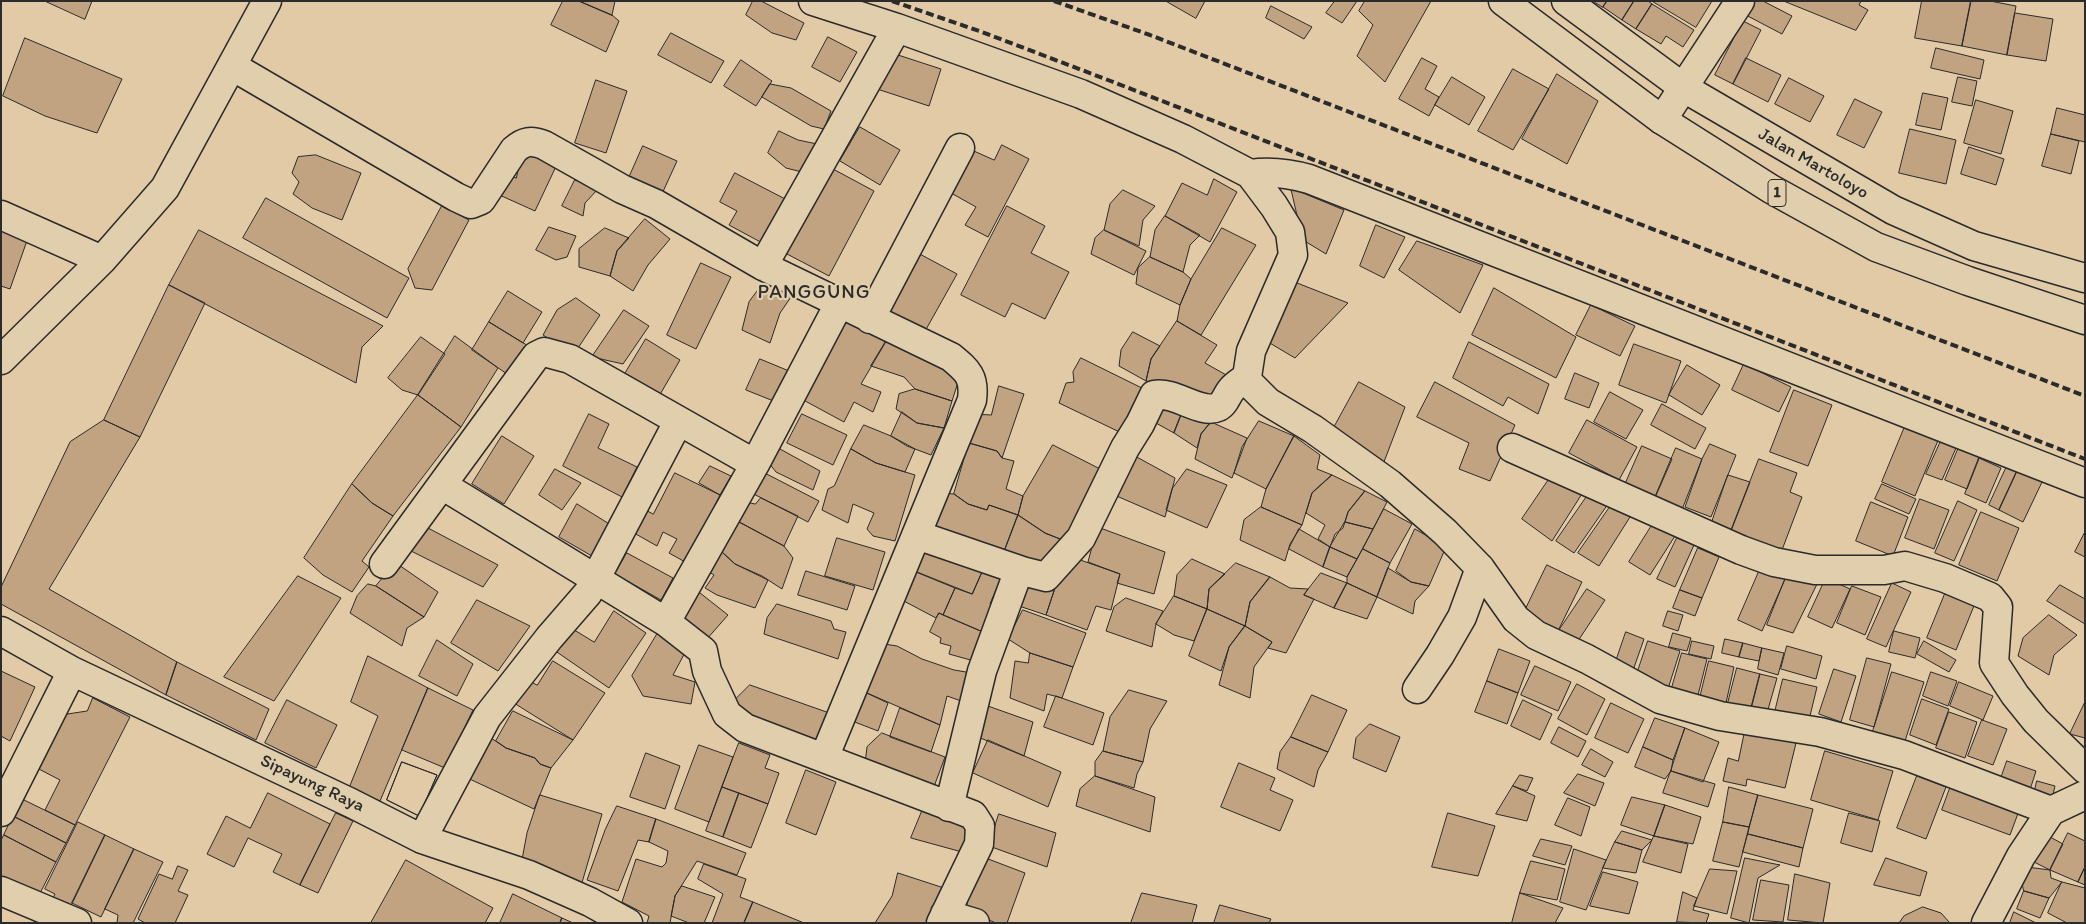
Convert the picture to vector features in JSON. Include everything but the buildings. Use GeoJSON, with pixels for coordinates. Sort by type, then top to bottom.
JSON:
{"type":"FeatureCollection","features":[{"type":"Feature","properties":{"kind":"main road"},"geometry":{"type":"LineString","coordinates":[[1,360],[102,260],[165,188],[267,1]]}},
{"type":"Feature","properties":{"kind":"main road"},"geometry":{"type":"LineString","coordinates":[[813,1],[897,28],[1081,94],[1183,139],[1250,174],[1274,206],[1290,232],[1293,255],[1251,351],[1247,377],[1250,384],[1268,402],[1313,429],[1390,484],[1445,532],[1480,568],[1516,618],[1536,635],[1587,659],[1660,699],[1720,716],[1820,732],[1904,754],[2051,810]]}},
{"type":"Feature","properties":{"kind":"main road","name":"1"},"geometry":{"type":"LineString","coordinates":[[1503,1],[1662,120],[1771,189],[1876,247],[2085,320]]}},
{"type":"Feature","properties":{"kind":"main road","name":"Jalan Martoloyo"},"geometry":{"type":"LineString","coordinates":[[1566,1],[1684,88],[1893,210],[1974,246],[2085,278]]}},
{"type":"Feature","properties":{"kind":"main road"},"geometry":{"type":"LineString","coordinates":[[1662,120],[1740,1]]}},
{"type":"Feature","properties":{"kind":"main road"},"geometry":{"type":"LineString","coordinates":[[763,266],[897,28]]}},
{"type":"Feature","properties":{"kind":"main road"},"geometry":{"type":"LineString","coordinates":[[232,66],[471,204],[482,200],[514,150],[521,143],[534,141],[656,204],[763,266],[951,357],[966,370],[974,384],[972,400],[824,758]]}},
{"type":"Feature","properties":{"kind":"main road"},"geometry":{"type":"LineString","coordinates":[[870,319],[960,148]]}},
{"type":"Feature","properties":{"kind":"main road"},"geometry":{"type":"LineString","coordinates":[[1250,174],[1267,171],[1285,172],[1309,180],[2085,482]]}},
{"type":"Feature","properties":{"kind":"main road"},"geometry":{"type":"LineString","coordinates":[[1,216],[102,260]]}},
{"type":"Feature","properties":{"kind":"main road"},"geometry":{"type":"LineString","coordinates":[[2038,305],[2050,269]]}},
{"type":"Feature","properties":{"kind":"main road"},"geometry":{"type":"LineString","coordinates":[[666,622],[755,464],[839,304]]}},
{"type":"Feature","properties":{"kind":"main road"},"geometry":{"type":"LineString","coordinates":[[384,564],[536,356],[544,352],[570,359],[755,464]]}},
{"type":"Feature","properties":{"kind":"main road"},"geometry":{"type":"LineString","coordinates":[[917,535],[1022,571],[1046,577],[1081,538],[1124,448],[1140,424],[1154,395],[1163,394],[1207,408],[1217,408],[1232,389],[1247,377]]}},
{"type":"Feature","properties":{"kind":"main road"},"geometry":{"type":"LineString","coordinates":[[422,839],[487,717],[549,638],[588,593],[678,422]]}},
{"type":"Feature","properties":{"kind":"main road"},"geometry":{"type":"LineString","coordinates":[[1512,448],[1733,547],[1774,562],[1815,570],[1884,570],[1905,566],[1945,578],[1990,597],[1998,607],[1994,663],[2015,695],[2036,720],[2085,769]]}},
{"type":"Feature","properties":{"kind":"main road"},"geometry":{"type":"LineString","coordinates":[[442,485],[594,580],[666,622],[702,651],[707,671],[727,714],[745,728],[973,815],[980,826],[979,844],[943,918],[976,923]]}},
{"type":"Feature","properties":{"kind":"main road"},"geometry":{"type":"LineString","coordinates":[[1417,689],[1462,617],[1480,568]]}},
{"type":"Feature","properties":{"kind":"main road"},"geometry":{"type":"LineString","coordinates":[[949,807],[982,671],[1012,587],[1022,571]]}},
{"type":"Feature","properties":{"kind":"main road","name":"Sipayung Raya"},"geometry":{"type":"LineString","coordinates":[[1,631],[72,671],[342,798],[422,839],[529,875],[590,902],[628,923]]}},
{"type":"Feature","properties":{"kind":"main road"},"geometry":{"type":"LineString","coordinates":[[1,812],[72,671]]}},
{"type":"Feature","properties":{"kind":"main road"},"geometry":{"type":"LineString","coordinates":[[1986,923],[2021,856],[2051,810],[2085,795]]}},
{"type":"Feature","properties":{"kind":"main road"},"geometry":{"type":"LineString","coordinates":[[1,891],[77,923]]}},
{"type":"Feature","properties":{"kind":"railway"},"geometry":{"type":"LineString","coordinates":[[892,1],[982,32],[1108,80],[2085,459]]}},
{"type":"Feature","properties":{"kind":"railway"},"geometry":{"type":"LineString","coordinates":[[1054,1],[1150,35],[2085,396]]}},
{"type":"Feature","properties":{"kind":"district","name":"PANGGUNG"},"geometry":{"type":"Point","coordinates":[814,293]}}]}
